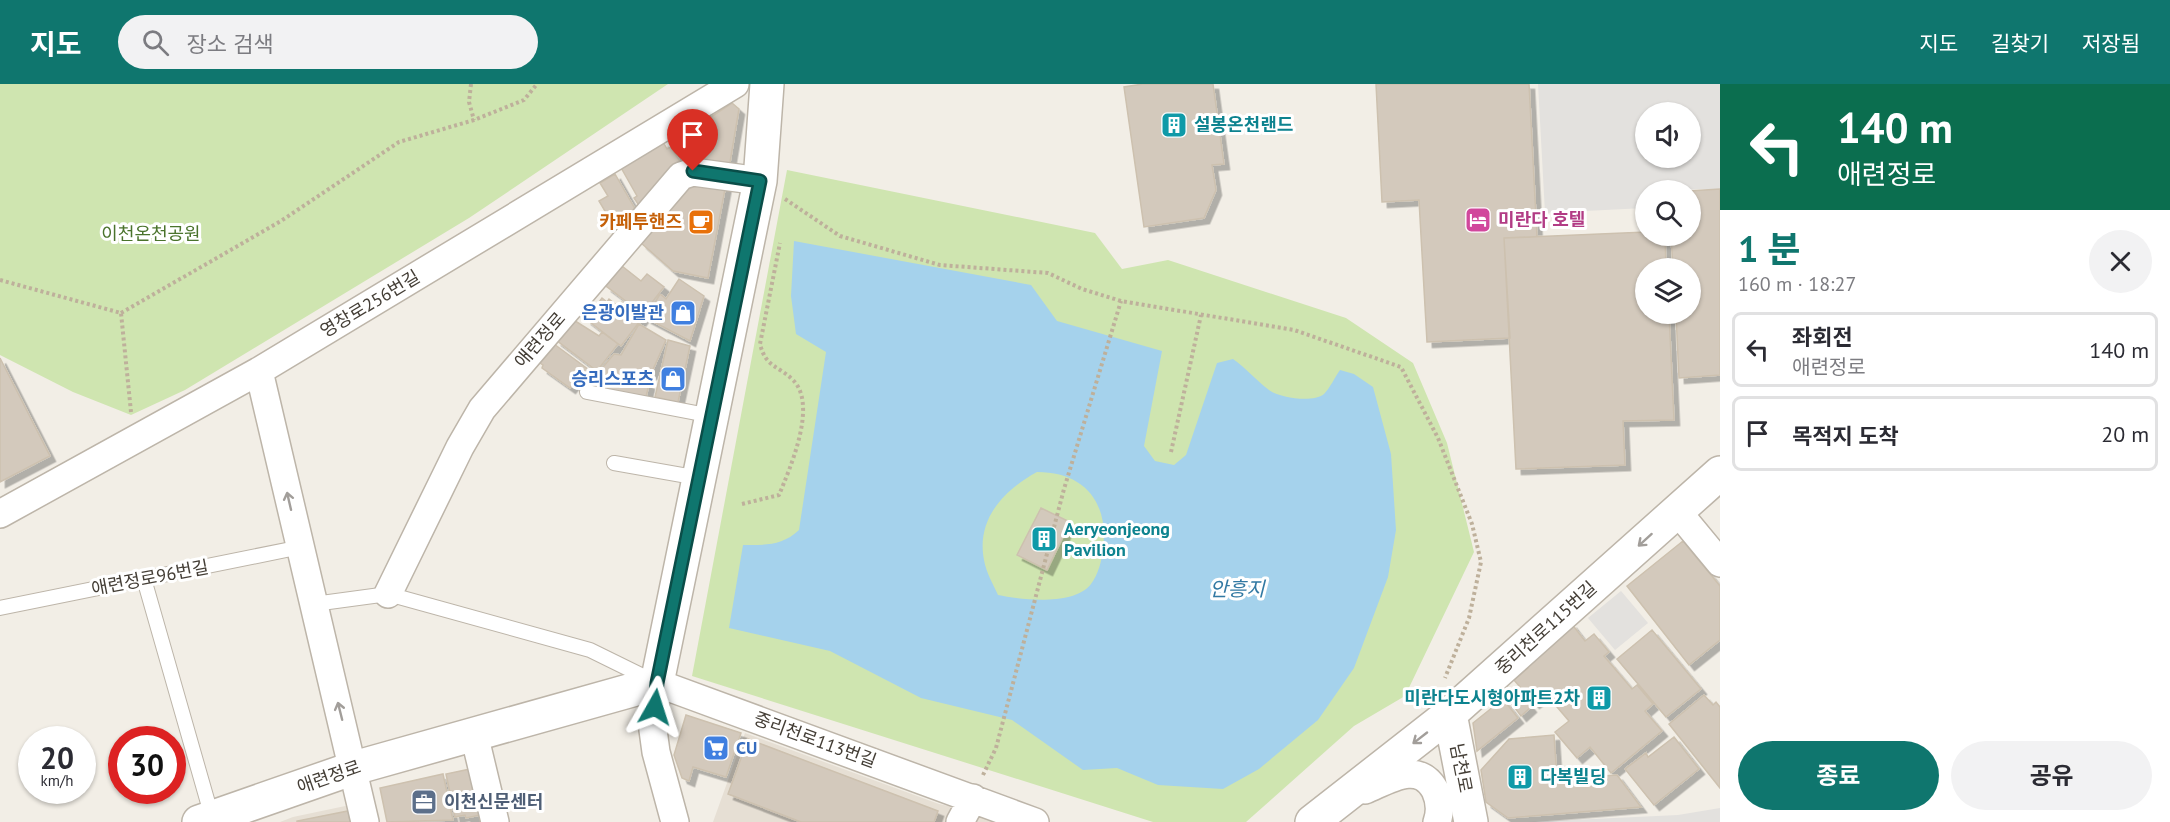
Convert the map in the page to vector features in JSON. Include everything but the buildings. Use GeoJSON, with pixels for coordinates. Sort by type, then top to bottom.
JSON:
{"type":"FeatureCollection","features":[{"type":"Feature","properties":{"kind":"street","name":"영창로256번길"},"geometry":{"type":"LineString","coordinates":[[0,514],[259,371],[735,84]]}},
{"type":"Feature","properties":{"kind":"street"},"geometry":{"type":"LineString","coordinates":[[675,822],[656,752],[653,730],[657,683],[760,181],[767,84]]}},
{"type":"Feature","properties":{"kind":"street","name":"애련정로"},"geometry":{"type":"LineString","coordinates":[[388,594],[460,447],[483,409],[681,176],[693,171],[760,181]]}},
{"type":"Feature","properties":{"kind":"street"},"geometry":{"type":"LineString","coordinates":[[259,371],[365,822]]}},
{"type":"Feature","properties":{"kind":"street","name":"중리천로115번길"},"geometry":{"type":"LineString","coordinates":[[1312,822],[1450,714],[1720,473]]}},
{"type":"Feature","properties":{"kind":"street"},"geometry":{"type":"LineString","coordinates":[[1677,512],[1720,563]]}},
{"type":"Feature","properties":{"kind":"street","name":"애련정로"},"geometry":{"type":"LineString","coordinates":[[205,820],[354,768],[657,683]]}},
{"type":"Feature","properties":{"kind":"street","name":"중리천로113번길"},"geometry":{"type":"LineString","coordinates":[[657,683],[1035,822]]}},
{"type":"Feature","properties":{"kind":"street","name":"남천로"},"geometry":{"type":"LineString","coordinates":[[1450,714],[1471,822]]}},
{"type":"Feature","properties":{"kind":"street"},"geometry":{"type":"LineString","coordinates":[[474,734],[495,822]]}},
{"type":"Feature","properties":{"kind":"street"},"geometry":{"type":"LineString","coordinates":[[1341,801],[1398,776],[1417,774],[1431,783],[1437,795],[1440,806],[1437,822]]}},
{"type":"Feature","properties":{"kind":"street"},"geometry":{"type":"LineString","coordinates":[[960,822],[973,798]]}},
{"type":"Feature","properties":{"kind":"lane"},"geometry":{"type":"LineString","coordinates":[[588,393],[712,416]]}},
{"type":"Feature","properties":{"kind":"lane"},"geometry":{"type":"LineString","coordinates":[[614,463],[699,478]]}},
{"type":"Feature","properties":{"kind":"lane","name":"애련정로96번길"},"geometry":{"type":"LineString","coordinates":[[0,608],[301,547]]}},
{"type":"Feature","properties":{"kind":"lane","name":"애련정로"},"geometry":{"type":"LineString","coordinates":[[144,579],[205,820]]}},
{"type":"Feature","properties":{"kind":"lane"},"geometry":{"type":"LineString","coordinates":[[314,604],[388,594],[590,650],[657,683]]}},
{"type":"Feature","properties":{"kind":"path"},"geometry":{"type":"LineString","coordinates":[[471,84],[469,102],[474,120]]}},
{"type":"Feature","properties":{"kind":"path"},"geometry":{"type":"LineString","coordinates":[[0,280],[121,313],[281,221],[399,142],[474,120],[524,100],[537,84]]}},
{"type":"Feature","properties":{"kind":"path"},"geometry":{"type":"LineString","coordinates":[[760,181],[840,236],[940,265],[1048,273],[1082,289],[1121,301],[1294,330],[1401,367],[1438,438],[1472,524],[1481,562],[1469,618],[1444,680]]}},
{"type":"Feature","properties":{"kind":"path"},"geometry":{"type":"LineString","coordinates":[[786,212],[788,201]]}},
{"type":"Feature","properties":{"kind":"path"},"geometry":{"type":"LineString","coordinates":[[742,504],[779,495],[795,456],[804,406],[794,382],[764,358],[760,344],[782,234]]}},
{"type":"Feature","properties":{"kind":"path"},"geometry":{"type":"LineString","coordinates":[[996,748],[1046,556],[1121,301]]}},
{"type":"Feature","properties":{"kind":"path"},"geometry":{"type":"LineString","coordinates":[[121,313],[134,439]]}},
{"type":"Feature","properties":{"kind":"path"},"geometry":{"type":"LineString","coordinates":[[1171,452],[1201,315]]}},
{"type":"Feature","properties":{"kind":"shaded area"},"geometry":{"type":"Polygon","coordinates":[[[1538,84],[1720,84],[1720,189],[1701,189],[1701,180],[1635,180],[1635,208],[1545,213],[1538,84]]]}},
{"type":"Feature","properties":{"kind":"shaded area"},"geometry":{"type":"Polygon","coordinates":[[[1621,591],[1648,623],[1615,650],[1588,618],[1621,591]]]}},
{"type":"Feature","properties":{"kind":"shaded area"},"geometry":{"type":"Polygon","coordinates":[[[745,733],[939,804],[975,812],[998,822],[713,822],[745,733]]]}},
{"type":"Feature","properties":{"kind":"shaded area"},"geometry":{"type":"Polygon","coordinates":[[[350,805],[353,822],[280,822],[293,817],[350,805]]]}},
{"type":"Feature","properties":{"kind":"shaded area"},"geometry":{"type":"Polygon","coordinates":[[[1720,808],[1720,822],[1529,822],[1678,815],[1720,808]]]}},
{"type":"Feature","properties":{"kind":"green space","name":"이천온천공원"},"geometry":{"type":"Polygon","coordinates":[[[0,84],[668,84],[469,218],[185,390],[131,415],[73,392],[0,355],[0,84]]]}},
{"type":"Feature","properties":{"kind":"green space","name":"안흥지"},"geometry":{"type":"Polygon","coordinates":[[[787,170],[1095,233],[1122,269],[1168,260],[1346,318],[1413,363],[1447,443],[1474,552],[1405,696],[1354,726],[1246,822],[1153,822],[692,676],[787,170]]]}},
{"type":"Feature","properties":{"kind":"water","name":"안흥지"},"geometry":{"type":"Polygon","coordinates":[[[794,241],[1031,285],[1057,321],[1162,351],[1144,446],[1155,461],[1174,465],[1186,455],[1217,363],[1233,359],[1269,390],[1288,397],[1305,399],[1319,397],[1326,392],[1340,370],[1354,374],[1373,387],[1391,454],[1396,530],[1388,577],[1354,668],[1318,720],[1259,769],[1223,789],[1158,785],[1117,768],[1083,770],[1012,720],[921,698],[830,651],[729,628],[743,545],[780,542],[799,530],[826,352],[796,334],[791,296],[794,241]],[[1037,472],[1025,479],[995,507],[989,519],[984,531],[984,560],[998,595],[1033,600],[1073,596],[1083,591],[1096,576],[1102,558],[1104,532],[1097,504],[1081,484],[1054,473],[1037,472]]]}},
{"type":"Feature","properties":{"kind":"place","name":"설봉온천랜드"},"geometry":{"type":"Point","coordinates":[1174,125]}},
{"type":"Feature","properties":{"kind":"place","name":"미란다 호텔"},"geometry":{"type":"Point","coordinates":[1478,220]}},
{"type":"Feature","properties":{"kind":"place","name":"카페투핸즈"},"geometry":{"type":"Point","coordinates":[701,222]}},
{"type":"Feature","properties":{"kind":"place","name":"은광이발관"},"geometry":{"type":"Point","coordinates":[683,313]}},
{"type":"Feature","properties":{"kind":"place","name":"승리스포츠"},"geometry":{"type":"Point","coordinates":[673,379]}},
{"type":"Feature","properties":{"kind":"place","name":"Aeryeonjeong Pavilion"},"geometry":{"type":"Point","coordinates":[1044,539]}},
{"type":"Feature","properties":{"kind":"place","name":"미란다도시형아파트2차"},"geometry":{"type":"Point","coordinates":[1599,698]}},
{"type":"Feature","properties":{"kind":"place","name":"CU"},"geometry":{"type":"Point","coordinates":[716,748]}},
{"type":"Feature","properties":{"kind":"place","name":"다복빌딩"},"geometry":{"type":"Point","coordinates":[1520,777]}},
{"type":"Feature","properties":{"kind":"place","name":"이천신문센터"},"geometry":{"type":"Point","coordinates":[424,802]}},
{"type":"Feature","properties":{"kind":"route"},"geometry":{"type":"LineString","coordinates":[[655,707],[657,683],[760,181],[693,171]]}}]}
